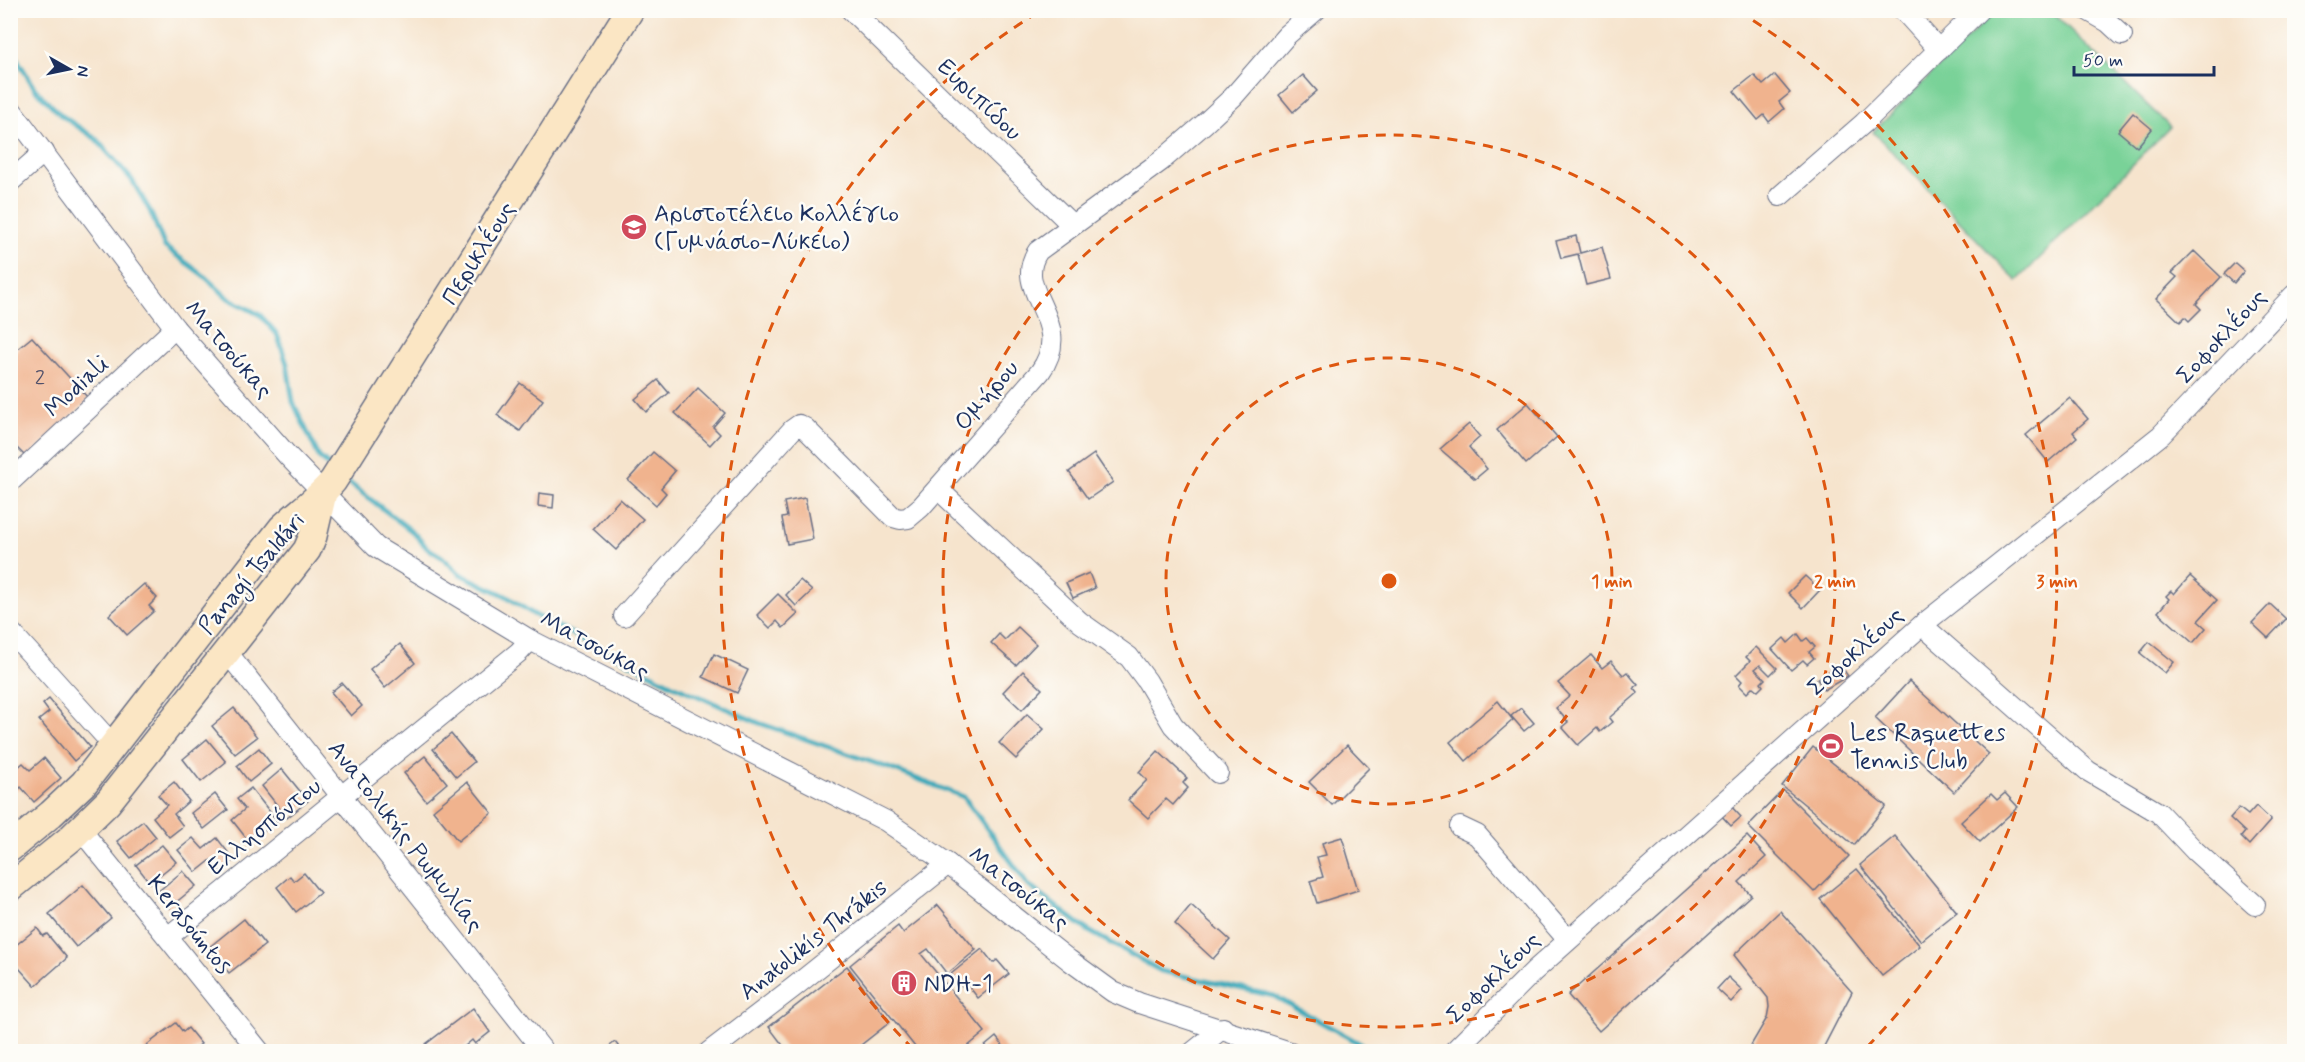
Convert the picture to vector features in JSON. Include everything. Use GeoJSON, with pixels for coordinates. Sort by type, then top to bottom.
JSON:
{"type":"FeatureCollection","features":[{"type":"Feature","properties":{"kind":"street","name":"Περικλέους"},"geometry":{"type":"LineString","coordinates":[[328,487],[355,448],[630,10]]}},
{"type":"Feature","properties":{"kind":"street","name":"Ευριπίδου"},"geometry":{"type":"LineString","coordinates":[[851,10],[1072,225]]}},
{"type":"Feature","properties":{"kind":"street","name":"Ομήρου"},"geometry":{"type":"LineString","coordinates":[[624,616],[797,426],[805,428],[896,519],[912,515],[938,489],[1049,359],[1053,341],[1051,328],[1033,284],[1031,269],[1038,251],[1145,172],[1204,124],[1233,97],[1287,35],[1316,10]]}},
{"type":"Feature","properties":{"kind":"street"},"geometry":{"type":"LineString","coordinates":[[1903,10],[1939,50]]}},
{"type":"Feature","properties":{"kind":"street"},"geometry":{"type":"LineString","coordinates":[[1780,196],[1864,123],[1979,10]]}},
{"type":"Feature","properties":{"kind":"street"},"geometry":{"type":"LineString","coordinates":[[2087,10],[2108,22],[2122,35]]}},
{"type":"Feature","properties":{"kind":"street","name":"Ματσούκας"},"geometry":{"type":"LineString","coordinates":[[10,108],[176,328],[328,487],[376,548],[530,640],[886,822],[948,864],[1102,986],[1139,1003],[1223,1028],[1290,1052]]}},
{"type":"Feature","properties":{"kind":"street"},"geometry":{"type":"LineString","coordinates":[[10,182],[44,152]]}},
{"type":"Feature","properties":{"kind":"street","name":"Σοφοκλέους"},"geometry":{"type":"LineString","coordinates":[[1453,1052],[1507,996],[1568,940],[1922,625],[2161,435],[2295,295]]}},
{"type":"Feature","properties":{"kind":"street","name":"Modiali"},"geometry":{"type":"LineString","coordinates":[[10,482],[176,328]]}},
{"type":"Feature","properties":{"kind":"street","name":"Panagí Tsaldári"},"geometry":{"type":"LineString","coordinates":[[10,888],[81,830],[108,802],[227,652],[307,550],[328,487]]}},
{"type":"Feature","properties":{"kind":"street","name":"Panagí Tsaldári"},"geometry":{"type":"LineString","coordinates":[[10,848],[84,783],[282,528],[328,487]]}},
{"type":"Feature","properties":{"kind":"street"},"geometry":{"type":"LineString","coordinates":[[938,489],[1080,622],[1129,657],[1147,681],[1173,725],[1218,773]]}},
{"type":"Feature","properties":{"kind":"street"},"geometry":{"type":"LineString","coordinates":[[1922,625],[2088,771],[2159,813],[2195,851],[2255,904]]}},
{"type":"Feature","properties":{"kind":"street"},"geometry":{"type":"LineString","coordinates":[[10,631],[113,745]]}},
{"type":"Feature","properties":{"kind":"street","name":"Ελλησπόντου"},"geometry":{"type":"LineString","coordinates":[[168,937],[519,652],[530,640]]}},
{"type":"Feature","properties":{"kind":"street","name":"Ανατολικής Ρωμυλίας"},"geometry":{"type":"LineString","coordinates":[[227,652],[544,1052]]}},
{"type":"Feature","properties":{"kind":"street"},"geometry":{"type":"LineString","coordinates":[[1460,827],[1477,835],[1568,940]]}},
{"type":"Feature","properties":{"kind":"street","name":"Kerasoúntos"},"geometry":{"type":"LineString","coordinates":[[81,830],[260,1052]]}},
{"type":"Feature","properties":{"kind":"street","name":"Anatolikís Thrákis"},"geometry":{"type":"LineString","coordinates":[[709,1052],[948,864]]}},
{"type":"Feature","properties":{"kind":"street"},"geometry":{"type":"LineString","coordinates":[[1193,1052],[1223,1028]]}},
{"type":"Feature","properties":{"kind":"green space"},"geometry":{"type":"Polygon","coordinates":[[[1996,10],[2051,11],[2170,127],[2017,281],[1873,132],[1996,10]]]}},
{"type":"Feature","properties":{"kind":"building"},"geometry":{"type":"Polygon","coordinates":[[[1303,75],[1317,91],[1293,112],[1279,95],[1303,75]]]}},
{"type":"Feature","properties":{"kind":"building"},"geometry":{"type":"Polygon","coordinates":[[[1754,75],[1763,85],[1775,75],[1790,93],[1779,102],[1784,109],[1769,122],[1764,115],[1758,120],[1734,91],[1754,75]]]}},
{"type":"Feature","properties":{"kind":"building"},"geometry":{"type":"Polygon","coordinates":[[[2133,113],[2152,129],[2137,147],[2118,131],[2133,113]]]}},
{"type":"Feature","properties":{"kind":"building"},"geometry":{"type":"Polygon","coordinates":[[[1576,236],[1580,253],[1602,247],[1611,279],[1586,285],[1578,254],[1561,258],[1556,241],[1576,236]]]}},
{"type":"Feature","properties":{"kind":"building"},"geometry":{"type":"Polygon","coordinates":[[[2194,251],[2221,277],[2196,304],[2201,309],[2189,321],[2185,317],[2180,322],[2156,299],[2177,277],[2172,273],[2194,251]]]}},
{"type":"Feature","properties":{"kind":"building"},"geometry":{"type":"Polygon","coordinates":[[[2235,263],[2244,271],[2234,283],[2224,274],[2235,263]]]}},
{"type":"Feature","properties":{"kind":"building"},"geometry":{"type":"Polygon","coordinates":[[[32,337],[89,399],[27,458],[10,441],[10,355],[32,337]]]}},
{"type":"Feature","properties":{"kind":"building"},"geometry":{"type":"Polygon","coordinates":[[[658,380],[669,393],[646,412],[635,399],[658,380]]]}},
{"type":"Feature","properties":{"kind":"building"},"geometry":{"type":"Polygon","coordinates":[[[520,383],[543,400],[520,431],[497,415],[520,383]]]}},
{"type":"Feature","properties":{"kind":"building"},"geometry":{"type":"Polygon","coordinates":[[[698,388],[725,413],[713,427],[720,434],[710,445],[675,413],[698,388]]]}},
{"type":"Feature","properties":{"kind":"building"},"geometry":{"type":"Polygon","coordinates":[[[2070,398],[2088,419],[2073,432],[2077,437],[2048,462],[2026,435],[2070,398]]]}},
{"type":"Feature","properties":{"kind":"building"},"geometry":{"type":"Polygon","coordinates":[[[1528,403],[1557,437],[1526,464],[1497,430],[1528,403]]]}},
{"type":"Feature","properties":{"kind":"building"},"geometry":{"type":"Polygon","coordinates":[[[1469,424],[1480,437],[1469,447],[1487,469],[1475,479],[1440,449],[1469,424]]]}},
{"type":"Feature","properties":{"kind":"building"},"geometry":{"type":"Polygon","coordinates":[[[653,452],[675,471],[661,488],[666,493],[656,505],[628,480],[653,452]]]}},
{"type":"Feature","properties":{"kind":"building"},"geometry":{"type":"Polygon","coordinates":[[[1094,454],[1113,482],[1088,499],[1069,472],[1094,454]]]}},
{"type":"Feature","properties":{"kind":"building"},"geometry":{"type":"Polygon","coordinates":[[[539,493],[554,495],[553,508],[538,506],[539,493]]]}},
{"type":"Feature","properties":{"kind":"building"},"geometry":{"type":"Polygon","coordinates":[[[805,498],[813,539],[787,544],[782,518],[787,517],[784,502],[805,498]]]}},
{"type":"Feature","properties":{"kind":"building"},"geometry":{"type":"Polygon","coordinates":[[[620,499],[643,519],[616,550],[593,529],[620,499]]]}},
{"type":"Feature","properties":{"kind":"building"},"geometry":{"type":"Polygon","coordinates":[[[1089,573],[1095,588],[1073,598],[1066,583],[1089,573]]]}},
{"type":"Feature","properties":{"kind":"building"},"geometry":{"type":"Polygon","coordinates":[[[1805,576],[1820,590],[1803,608],[1788,593],[1805,576]]]}},
{"type":"Feature","properties":{"kind":"building"},"geometry":{"type":"Polygon","coordinates":[[[2190,576],[2217,600],[2198,621],[2206,628],[2193,643],[2158,612],[2169,599],[2166,596],[2171,591],[2174,594],[2190,576]]]}},
{"type":"Feature","properties":{"kind":"building"},"geometry":{"type":"Polygon","coordinates":[[[800,580],[812,591],[796,606],[786,595],[800,580]]]}},
{"type":"Feature","properties":{"kind":"building"},"geometry":{"type":"Polygon","coordinates":[[[144,584],[157,598],[149,606],[154,611],[127,635],[109,615],[144,584]]]}},
{"type":"Feature","properties":{"kind":"building"},"geometry":{"type":"Polygon","coordinates":[[[778,594],[798,614],[783,628],[777,621],[770,628],[757,615],[778,594]]]}},
{"type":"Feature","properties":{"kind":"building"},"geometry":{"type":"Polygon","coordinates":[[[2270,604],[2286,619],[2268,638],[2252,623],[2270,604]]]}},
{"type":"Feature","properties":{"kind":"building"},"geometry":{"type":"Polygon","coordinates":[[[1018,627],[1036,644],[1016,665],[991,643],[999,634],[1005,640],[1018,627]]]}},
{"type":"Feature","properties":{"kind":"building"},"geometry":{"type":"Polygon","coordinates":[[[1798,634],[1803,641],[1807,638],[1815,647],[1809,652],[1814,658],[1807,664],[1803,660],[1791,670],[1772,649],[1784,638],[1788,643],[1798,634]]]}},
{"type":"Feature","properties":{"kind":"building"},"geometry":{"type":"Polygon","coordinates":[[[2149,642],[2174,662],[2165,673],[2140,653],[2149,642]]]}},
{"type":"Feature","properties":{"kind":"building"},"geometry":{"type":"Polygon","coordinates":[[[400,644],[415,663],[385,688],[370,669],[400,644]]]}},
{"type":"Feature","properties":{"kind":"building"},"geometry":{"type":"Polygon","coordinates":[[[1756,647],[1777,668],[1770,675],[1760,665],[1755,669],[1765,679],[1761,683],[1763,686],[1758,691],[1753,687],[1747,693],[1739,685],[1742,681],[1736,675],[1750,661],[1746,657],[1756,647]]]}},
{"type":"Feature","properties":{"kind":"building"},"geometry":{"type":"Polygon","coordinates":[[[714,654],[748,670],[737,693],[703,677],[714,654]]]}},
{"type":"Feature","properties":{"kind":"building"},"geometry":{"type":"Polygon","coordinates":[[[1591,655],[1602,668],[1611,661],[1623,675],[1627,672],[1638,685],[1634,688],[1638,693],[1609,718],[1612,722],[1600,732],[1597,728],[1578,745],[1562,727],[1568,722],[1556,708],[1570,696],[1558,683],[1591,655]]]}},
{"type":"Feature","properties":{"kind":"building"},"geometry":{"type":"Polygon","coordinates":[[[1840,665],[1848,676],[1824,690],[1817,679],[1840,665]]]}},
{"type":"Feature","properties":{"kind":"building"},"geometry":{"type":"Polygon","coordinates":[[[1023,671],[1042,689],[1022,710],[1003,692],[1023,671]]]}},
{"type":"Feature","properties":{"kind":"building"},"geometry":{"type":"Polygon","coordinates":[[[1909,681],[1989,754],[1954,792],[1875,718],[1909,681]]]}},
{"type":"Feature","properties":{"kind":"building"},"geometry":{"type":"Polygon","coordinates":[[[342,683],[362,706],[351,716],[331,692],[342,683]]]}},
{"type":"Feature","properties":{"kind":"building"},"geometry":{"type":"Polygon","coordinates":[[[49,699],[90,747],[74,761],[39,720],[49,712],[43,704],[49,699]]]}},
{"type":"Feature","properties":{"kind":"building"},"geometry":{"type":"Polygon","coordinates":[[[1498,701],[1513,720],[1466,761],[1450,742],[1498,701]]]}},
{"type":"Feature","properties":{"kind":"building"},"geometry":{"type":"Polygon","coordinates":[[[234,708],[257,737],[235,754],[212,726],[234,708]]]}},
{"type":"Feature","properties":{"kind":"building"},"geometry":{"type":"Polygon","coordinates":[[[1521,708],[1534,723],[1524,731],[1511,716],[1521,708]]]}},
{"type":"Feature","properties":{"kind":"building"},"geometry":{"type":"Polygon","coordinates":[[[1027,714],[1044,729],[1016,759],[999,743],[1027,714]]]}},
{"type":"Feature","properties":{"kind":"building"},"geometry":{"type":"Polygon","coordinates":[[[451,734],[474,762],[456,777],[433,749],[451,734]]]}},
{"type":"Feature","properties":{"kind":"building"},"geometry":{"type":"Polygon","coordinates":[[[207,739],[226,762],[201,782],[183,759],[207,739]]]}},
{"type":"Feature","properties":{"kind":"building"},"geometry":{"type":"Polygon","coordinates":[[[1347,745],[1369,768],[1332,805],[1309,782],[1347,745]]]}},
{"type":"Feature","properties":{"kind":"building"},"geometry":{"type":"Polygon","coordinates":[[[1813,747],[1886,806],[1854,845],[1782,786],[1813,747]]]}},
{"type":"Feature","properties":{"kind":"building"},"geometry":{"type":"Polygon","coordinates":[[[259,748],[271,764],[249,782],[237,766],[259,748]]]}},
{"type":"Feature","properties":{"kind":"building"},"geometry":{"type":"Polygon","coordinates":[[[1158,751],[1187,778],[1183,783],[1188,788],[1173,805],[1166,799],[1148,818],[1128,800],[1147,780],[1139,772],[1158,751]]]}},
{"type":"Feature","properties":{"kind":"building"},"geometry":{"type":"Polygon","coordinates":[[[425,756],[447,783],[426,801],[404,773],[425,756]]]}},
{"type":"Feature","properties":{"kind":"building"},"geometry":{"type":"Polygon","coordinates":[[[44,758],[61,778],[34,802],[21,787],[18,790],[10,781],[10,774],[23,763],[30,770],[44,758]]]}},
{"type":"Feature","properties":{"kind":"building"},"geometry":{"type":"Polygon","coordinates":[[[282,769],[308,801],[287,818],[262,786],[282,769]]]}},
{"type":"Feature","properties":{"kind":"building"},"geometry":{"type":"Polygon","coordinates":[[[174,782],[189,801],[174,814],[183,826],[169,837],[153,817],[167,805],[158,795],[174,782]]]}},
{"type":"Feature","properties":{"kind":"building"},"geometry":{"type":"Polygon","coordinates":[[[467,782],[492,813],[458,841],[433,810],[467,782]]]}},
{"type":"Feature","properties":{"kind":"building"},"geometry":{"type":"Polygon","coordinates":[[[251,788],[277,821],[250,843],[232,820],[245,809],[237,799],[251,788]]]}},
{"type":"Feature","properties":{"kind":"building"},"geometry":{"type":"Polygon","coordinates":[[[1783,790],[1849,856],[1814,892],[1748,826],[1783,790]]]}},
{"type":"Feature","properties":{"kind":"building"},"geometry":{"type":"Polygon","coordinates":[[[2005,793],[2018,807],[1980,842],[1961,822],[1991,794],[1997,800],[2005,793]]]}},
{"type":"Feature","properties":{"kind":"building"},"geometry":{"type":"Polygon","coordinates":[[[215,794],[228,810],[204,829],[191,813],[215,794]]]}},
{"type":"Feature","properties":{"kind":"building"},"geometry":{"type":"Polygon","coordinates":[[[1729,804],[1741,817],[1731,826],[1719,813],[1729,804]]]}},
{"type":"Feature","properties":{"kind":"building"},"geometry":{"type":"Polygon","coordinates":[[[2256,806],[2271,820],[2249,845],[2241,837],[2245,832],[2230,818],[2239,808],[2248,815],[2256,806]]]}},
{"type":"Feature","properties":{"kind":"building"},"geometry":{"type":"Polygon","coordinates":[[[143,821],[156,837],[131,858],[117,841],[143,821]]]}},
{"type":"Feature","properties":{"kind":"building"},"geometry":{"type":"Polygon","coordinates":[[[1747,836],[1766,857],[1739,882],[1751,895],[1599,1031],[1568,995],[1747,836]]]}},
{"type":"Feature","properties":{"kind":"building"},"geometry":{"type":"Polygon","coordinates":[[[1895,836],[1957,912],[1921,941],[1860,865],[1895,836]]]}},
{"type":"Feature","properties":{"kind":"building"},"geometry":{"type":"Polygon","coordinates":[[[1342,837],[1358,890],[1317,903],[1310,881],[1323,877],[1317,857],[1326,855],[1322,843],[1342,837]]]}},
{"type":"Feature","properties":{"kind":"building"},"geometry":{"type":"Polygon","coordinates":[[[193,838],[203,849],[217,838],[234,860],[220,871],[211,860],[196,872],[178,850],[193,838]]]}},
{"type":"Feature","properties":{"kind":"building"},"geometry":{"type":"Polygon","coordinates":[[[162,845],[176,862],[150,883],[136,865],[162,845]]]}},
{"type":"Feature","properties":{"kind":"building"},"geometry":{"type":"Polygon","coordinates":[[[1857,869],[1920,946],[1882,976],[1820,899],[1857,869]]]}},
{"type":"Feature","properties":{"kind":"building"},"geometry":{"type":"Polygon","coordinates":[[[183,871],[196,886],[169,908],[156,893],[183,871]]]}},
{"type":"Feature","properties":{"kind":"building"},"geometry":{"type":"Polygon","coordinates":[[[304,873],[320,893],[296,912],[277,887],[290,876],[294,881],[304,873]]]}},
{"type":"Feature","properties":{"kind":"building"},"geometry":{"type":"Polygon","coordinates":[[[83,885],[111,918],[76,947],[49,914],[83,885]]]}},
{"type":"Feature","properties":{"kind":"building"},"geometry":{"type":"Polygon","coordinates":[[[938,905],[976,950],[947,974],[928,949],[921,954],[985,1032],[961,1052],[919,1052],[850,965],[898,926],[903,933],[938,905]]]}},
{"type":"Feature","properties":{"kind":"building"},"geometry":{"type":"Polygon","coordinates":[[[1191,905],[1230,940],[1213,959],[1175,924],[1191,905]]]}},
{"type":"Feature","properties":{"kind":"building"},"geometry":{"type":"Polygon","coordinates":[[[1780,911],[1852,992],[1821,1052],[1747,1052],[1767,1018],[1768,998],[1734,955],[1780,911]]]}},
{"type":"Feature","properties":{"kind":"building"},"geometry":{"type":"Polygon","coordinates":[[[244,919],[265,945],[229,973],[208,948],[244,919]]]}},
{"type":"Feature","properties":{"kind":"building"},"geometry":{"type":"Polygon","coordinates":[[[37,928],[43,936],[47,934],[67,958],[35,986],[10,958],[10,950],[37,928]]]}},
{"type":"Feature","properties":{"kind":"building"},"geometry":{"type":"Polygon","coordinates":[[[982,949],[993,963],[997,960],[1009,974],[978,998],[967,984],[962,987],[951,974],[982,949]]]}},
{"type":"Feature","properties":{"kind":"building"},"geometry":{"type":"Polygon","coordinates":[[[847,966],[890,1022],[852,1052],[788,1052],[769,1027],[847,966]]]}},
{"type":"Feature","properties":{"kind":"building"},"geometry":{"type":"Polygon","coordinates":[[[1728,977],[1742,990],[1731,1002],[1717,989],[1728,977]]]}},
{"type":"Feature","properties":{"kind":"building"},"geometry":{"type":"Polygon","coordinates":[[[473,1008],[490,1032],[475,1044],[472,1040],[458,1052],[432,1052],[426,1044],[473,1008]]]}},
{"type":"Feature","properties":{"kind":"building"},"geometry":{"type":"Polygon","coordinates":[[[176,1023],[183,1032],[188,1028],[201,1044],[191,1052],[146,1052],[143,1048],[176,1023]]]}},
{"type":"Feature","properties":{"kind":"building"},"geometry":{"type":"Polygon","coordinates":[[[996,1037],[1008,1052],[978,1052],[996,1037]]]}},
{"type":"Feature","properties":{"kind":"building"},"geometry":{"type":"Polygon","coordinates":[[[615,1042],[623,1052],[602,1052],[615,1042]]]}},
{"type":"Feature","properties":{"kind":"waterway"},"geometry":{"type":"LineString","coordinates":[[10,47],[35,89],[61,115],[96,139],[132,180],[150,211],[165,247],[203,275],[228,298],[260,315],[277,334],[287,364],[293,402],[319,457],[333,469]]}},
{"type":"Feature","properties":{"kind":"waterway"},"geometry":{"type":"LineString","coordinates":[[344,479],[413,532],[427,548],[442,557],[460,574],[506,596],[533,614],[671,684],[759,723],[889,768],[964,797],[1029,886],[1087,930],[1161,971],[1274,996],[1375,1052]]}},
{"type":"Feature","properties":{"kind":"place","name":"Αριστοτέλειο Κολλέγιο (Γυμνάσιο-Λύκειο)"},"geometry":{"type":"Point","coordinates":[634,227]}},
{"type":"Feature","properties":{"kind":"place","name":"Les Raquettes Tennis Club"},"geometry":{"type":"Point","coordinates":[1831,746]}},
{"type":"Feature","properties":{"kind":"place","name":"NDH-1"},"geometry":{"type":"Point","coordinates":[904,983]}}]}
